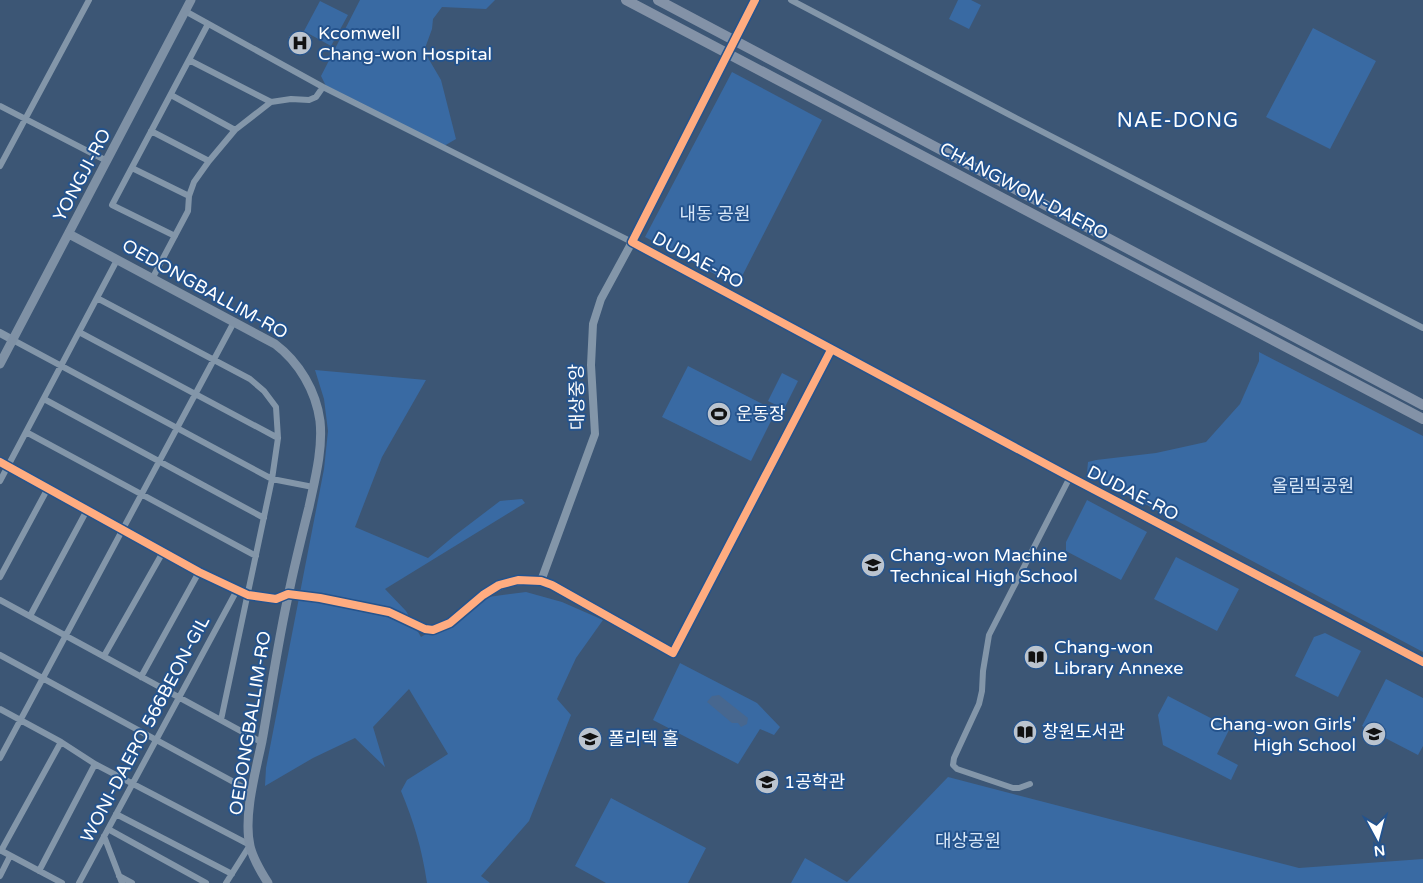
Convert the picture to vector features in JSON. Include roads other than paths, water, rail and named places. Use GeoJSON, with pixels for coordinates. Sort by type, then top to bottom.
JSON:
{"type":"FeatureCollection","features":[{"type":"Feature","properties":{"kind":"main road","name":"CHANGWON-DAERO"},"geometry":{"type":"LineString","coordinates":[[626,0],[1423,420]]}},
{"type":"Feature","properties":{"kind":"main road","name":"CHANGWON-DAERO"},"geometry":{"type":"LineString","coordinates":[[658,0],[1423,404]]}},
{"type":"Feature","properties":{"kind":"main road","name":"YONGJI-RO"},"geometry":{"type":"LineString","coordinates":[[0,364],[107,161],[186,4]]}},
{"type":"Feature","properties":{"kind":"main road","name":"OEDONGBALLIM-RO"},"geometry":{"type":"LineString","coordinates":[[69,234],[275,344],[286,352],[297,365],[317,404],[320,422],[318,464],[288,594],[249,815],[250,845],[256,863],[268,883]]}},
{"type":"Feature","properties":{"kind":"street"},"geometry":{"type":"LineString","coordinates":[[0,166],[89,0]]}},
{"type":"Feature","properties":{"kind":"street","name":"DUDAE-RO"},"geometry":{"type":"LineString","coordinates":[[755,0],[632,242],[1070,478],[1423,662]]}},
{"type":"Feature","properties":{"kind":"street"},"geometry":{"type":"LineString","coordinates":[[791,0],[1423,328]]}},
{"type":"Feature","properties":{"kind":"street"},"geometry":{"type":"LineString","coordinates":[[186,4],[208,24],[323,87],[632,242]]}},
{"type":"Feature","properties":{"kind":"street"},"geometry":{"type":"LineString","coordinates":[[175,236],[112,205],[208,24]]}},
{"type":"Feature","properties":{"kind":"street"},"geometry":{"type":"LineString","coordinates":[[189,60],[272,102]]}},
{"type":"Feature","properties":{"kind":"street"},"geometry":{"type":"LineString","coordinates":[[152,279],[188,211],[188,196],[194,182],[235,130],[272,102],[291,99],[309,100],[316,97],[323,87]]}},
{"type":"Feature","properties":{"kind":"street"},"geometry":{"type":"LineString","coordinates":[[171,95],[235,130]]}},
{"type":"Feature","properties":{"kind":"street"},"geometry":{"type":"LineString","coordinates":[[0,106],[107,161]]}},
{"type":"Feature","properties":{"kind":"street"},"geometry":{"type":"LineString","coordinates":[[151,131],[209,161]]}},
{"type":"Feature","properties":{"kind":"street"},"geometry":{"type":"LineString","coordinates":[[132,168],[188,196]]}},
{"type":"Feature","properties":{"kind":"street","name":"대상중앙"},"geometry":{"type":"LineString","coordinates":[[541,581],[595,434],[591,365],[593,324],[601,299],[632,242]]}},
{"type":"Feature","properties":{"kind":"street"},"geometry":{"type":"LineString","coordinates":[[0,481],[117,260]]}},
{"type":"Feature","properties":{"kind":"street"},"geometry":{"type":"LineString","coordinates":[[97,298],[250,379],[264,391],[276,407],[278,438],[272,479],[221,720]]}},
{"type":"Feature","properties":{"kind":"street"},"geometry":{"type":"LineString","coordinates":[[0,758],[234,322]]}},
{"type":"Feature","properties":{"kind":"street"},"geometry":{"type":"LineString","coordinates":[[79,332],[278,438]]}},
{"type":"Feature","properties":{"kind":"street"},"geometry":{"type":"LineString","coordinates":[[0,333],[272,479],[313,487]]}},
{"type":"Feature","properties":{"kind":"street"},"geometry":{"type":"LineString","coordinates":[[0,462],[199,572],[248,595],[276,598],[288,594],[320,598],[390,612],[424,630],[433,630],[450,622],[483,594],[499,585],[518,580],[541,581],[552,585],[673,652],[831,350]]}},
{"type":"Feature","properties":{"kind":"street"},"geometry":{"type":"LineString","coordinates":[[44,399],[264,518]]}},
{"type":"Feature","properties":{"kind":"street"},"geometry":{"type":"LineString","coordinates":[[26,432],[256,556]]}},
{"type":"Feature","properties":{"kind":"street","name":"DUDAE-RO"},"geometry":{"type":"LineString","coordinates":[[1030,784],[1014,788],[957,769],[953,765],[954,758],[979,704],[989,635],[1070,478]]}},
{"type":"Feature","properties":{"kind":"street"},"geometry":{"type":"LineString","coordinates":[[0,577],[48,488]]}},
{"type":"Feature","properties":{"kind":"street"},"geometry":{"type":"LineString","coordinates":[[30,616],[87,510]]}},
{"type":"Feature","properties":{"kind":"street"},"geometry":{"type":"LineString","coordinates":[[104,656],[163,552]]}},
{"type":"Feature","properties":{"kind":"street"},"geometry":{"type":"LineString","coordinates":[[141,677],[199,572]]}},
{"type":"Feature","properties":{"kind":"street","name":"WONI-DAERO 566BEON-GIL"},"geometry":{"type":"LineString","coordinates":[[79,883],[238,590]]}},
{"type":"Feature","properties":{"kind":"street"},"geometry":{"type":"LineString","coordinates":[[0,600],[262,742]]}},
{"type":"Feature","properties":{"kind":"street"},"geometry":{"type":"LineString","coordinates":[[0,655],[252,792]]}},
{"type":"Feature","properties":{"kind":"street"},"geometry":{"type":"LineString","coordinates":[[0,709],[61,742],[95,764],[250,845],[226,883]]}},
{"type":"Feature","properties":{"kind":"street"},"geometry":{"type":"LineString","coordinates":[[61,742],[1,851],[62,883]]}},
{"type":"Feature","properties":{"kind":"street"},"geometry":{"type":"LineString","coordinates":[[39,871],[95,764]]}},
{"type":"Feature","properties":{"kind":"street"},"geometry":{"type":"LineString","coordinates":[[116,814],[232,874]]}},
{"type":"Feature","properties":{"kind":"street"},"geometry":{"type":"LineString","coordinates":[[108,829],[206,883]]}},
{"type":"Feature","properties":{"kind":"street"},"geometry":{"type":"LineString","coordinates":[[104,836],[122,883]]}},
{"type":"Feature","properties":{"kind":"street"},"geometry":{"type":"LineString","coordinates":[[0,876],[10,856]]}},
{"type":"Feature","properties":{"kind":"street"},"geometry":{"type":"LineString","coordinates":[[119,876],[132,883]]}},
{"type":"Feature","properties":{"kind":"place","name":"Kcomwell Chang-won Hospital"},"geometry":{"type":"Point","coordinates":[300,43]}},
{"type":"Feature","properties":{"kind":"place","name":"운동장"},"geometry":{"type":"Point","coordinates":[719,414]}},
{"type":"Feature","properties":{"kind":"place","name":"Chang-won Machine Technical High School"},"geometry":{"type":"Point","coordinates":[873,565]}},
{"type":"Feature","properties":{"kind":"place","name":"Chang-won Library Annexe"},"geometry":{"type":"Point","coordinates":[1036,657]}},
{"type":"Feature","properties":{"kind":"place","name":"창원도서관"},"geometry":{"type":"Point","coordinates":[1025,732]}},
{"type":"Feature","properties":{"kind":"place","name":"Chang-won Girls' High School"},"geometry":{"type":"Point","coordinates":[1374,734]}},
{"type":"Feature","properties":{"kind":"place","name":"폴리텍 홀"},"geometry":{"type":"Point","coordinates":[590,739]}},
{"type":"Feature","properties":{"kind":"place","name":"1공학관"},"geometry":{"type":"Point","coordinates":[767,782]}},
{"type":"Feature","properties":{"kind":"district","name":"NAE-DONG"},"geometry":{"type":"Point","coordinates":[1178,120]}},
{"type":"Feature","properties":{"kind":"park label","name":"내동 공원"},"geometry":{"type":"Point","coordinates":[715,214]}},
{"type":"Feature","properties":{"kind":"park label","name":"올림픽공원"},"geometry":{"type":"Point","coordinates":[1313,486]}},
{"type":"Feature","properties":{"kind":"park label","name":"대상공원"},"geometry":{"type":"Point","coordinates":[968,841]}}]}
